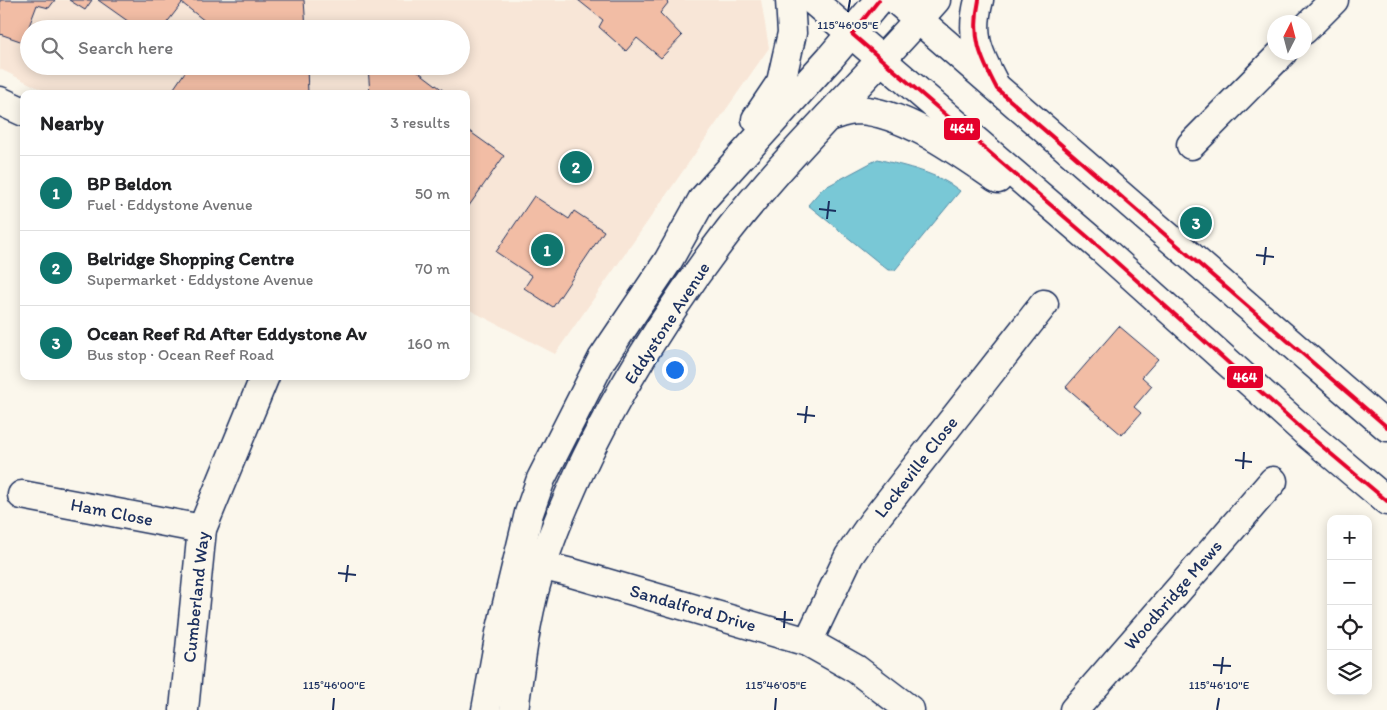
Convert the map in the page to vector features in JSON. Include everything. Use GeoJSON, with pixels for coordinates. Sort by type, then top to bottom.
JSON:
{"type":"FeatureCollection","features":[{"type":"Feature","properties":{"kind":"main road"},"geometry":{"type":"LineString","coordinates":[[702,200],[781,82],[792,34],[790,0]]}},
{"type":"Feature","properties":{"kind":"main road"},"geometry":{"type":"LineString","coordinates":[[812,0],[1104,250],[1304,430],[1387,501]]}},
{"type":"Feature","properties":{"kind":"main road","name":"Eddystone Avenue"},"geometry":{"type":"LineString","coordinates":[[514,710],[524,636],[529,563],[527,519],[541,479],[575,410],[602,359],[668,261],[702,200],[852,34],[879,0]]}},
{"type":"Feature","properties":{"kind":"main road"},"geometry":{"type":"LineString","coordinates":[[896,0],[927,10],[997,89],[1387,427]]}},
{"type":"Feature","properties":{"kind":"main road"},"geometry":{"type":"LineString","coordinates":[[979,0],[974,35],[981,58],[997,89]]}},
{"type":"Feature","properties":{"kind":"main road"},"geometry":{"type":"LineString","coordinates":[[1312,22],[1334,0]]}},
{"type":"Feature","properties":{"kind":"main road","name":"Eddystone Avenue"},"geometry":{"type":"LineString","coordinates":[[486,710],[500,633],[529,563],[570,491],[603,425],[694,279],[730,229],[828,117],[927,10]]}},
{"type":"Feature","properties":{"kind":"main road"},"geometry":{"type":"LineString","coordinates":[[1192,146],[1275,60]]}},
{"type":"Feature","properties":{"kind":"main road"},"geometry":{"type":"LineString","coordinates":[[0,101],[20,110]]}},
{"type":"Feature","properties":{"kind":"main road"},"geometry":{"type":"LineString","coordinates":[[828,117],[847,111],[876,113],[939,140],[1104,250]]}},
{"type":"Feature","properties":{"kind":"main road"},"geometry":{"type":"LineString","coordinates":[[668,261],[689,261],[697,258],[730,229]]}},
{"type":"Feature","properties":{"kind":"main road","name":"Lockeville Close"},"geometry":{"type":"LineString","coordinates":[[808,642],[849,556],[872,523],[1044,304]]}},
{"type":"Feature","properties":{"kind":"main road","name":"Cumberland Way"},"geometry":{"type":"LineString","coordinates":[[184,710],[202,529],[263,380]]}},
{"type":"Feature","properties":{"kind":"main road","name":"Woodbridge Mews"},"geometry":{"type":"LineString","coordinates":[[1074,710],[1273,480]]}},
{"type":"Feature","properties":{"kind":"main road","name":"Ham Close"},"geometry":{"type":"LineString","coordinates":[[22,494],[202,529]]}},
{"type":"Feature","properties":{"kind":"main road","name":"Sandalford Drive"},"geometry":{"type":"LineString","coordinates":[[529,563],[572,573],[808,642],[856,669],[904,708]]}},
{"type":"Feature","properties":{"kind":"shaded area"},"geometry":{"type":"Polygon","coordinates":[[[0,0],[761,0],[769,48],[555,354],[470,310],[470,90],[43,90],[0,69],[0,0]]]}},
{"type":"Feature","properties":{"kind":"water"},"geometry":{"type":"Polygon","coordinates":[[[878,159],[931,175],[951,184],[960,191],[895,270],[888,270],[808,205],[822,189],[878,159]]]}},
{"type":"Feature","properties":{"kind":"building"},"geometry":{"type":"Polygon","coordinates":[[[0,0],[55,0],[49,8],[37,5],[31,20],[20,20],[20,41],[0,34],[0,0]]]}},
{"type":"Feature","properties":{"kind":"building"},"geometry":{"type":"Polygon","coordinates":[[[69,0],[92,0],[85,10],[69,0]]]}},
{"type":"Feature","properties":{"kind":"building"},"geometry":{"type":"Polygon","coordinates":[[[98,0],[304,0],[305,20],[204,20],[182,3],[169,20],[126,20],[98,0]]]}},
{"type":"Feature","properties":{"kind":"building"},"geometry":{"type":"Polygon","coordinates":[[[578,0],[665,0],[668,3],[660,13],[682,36],[661,58],[637,38],[626,51],[599,27],[603,20],[578,0]]]}},
{"type":"Feature","properties":{"kind":"building"},"geometry":{"type":"Polygon","coordinates":[[[183,75],[307,75],[308,90],[173,90],[183,75]]]}},
{"type":"Feature","properties":{"kind":"building"},"geometry":{"type":"Polygon","coordinates":[[[369,75],[423,75],[443,90],[370,90],[369,75]]]}},
{"type":"Feature","properties":{"kind":"building"},"geometry":{"type":"Polygon","coordinates":[[[470,132],[504,156],[470,204],[470,132]]]}},
{"type":"Feature","properties":{"kind":"building"},"geometry":{"type":"Polygon","coordinates":[[[534,196],[569,219],[574,211],[604,231],[553,307],[524,288],[532,276],[496,252],[534,196]]]}},
{"type":"Feature","properties":{"kind":"building"},"geometry":{"type":"Polygon","coordinates":[[[1119,326],[1158,359],[1142,377],[1152,386],[1134,407],[1141,413],[1122,435],[1066,387],[1119,326]]]}},
{"type":"Feature","properties":{"kind":"transit line","name":"464"},"geometry":{"type":"LineString","coordinates":[[879,0],[852,34],[1103,250],[1311,437],[1387,501]]}},
{"type":"Feature","properties":{"kind":"transit line","name":"464"},"geometry":{"type":"LineString","coordinates":[[979,0],[976,25],[979,46],[986,67],[997,89],[1387,427]]}},
{"type":"Feature","properties":{"kind":"place","name":"Belridge Shopping Centre"},"geometry":{"type":"Point","coordinates":[576,167]}},
{"type":"Feature","properties":{"kind":"place","name":"Ocean Reef Rd After Eddystone Av"},"geometry":{"type":"Point","coordinates":[1196,223]}},
{"type":"Feature","properties":{"kind":"place","name":"BP Beldon"},"geometry":{"type":"Point","coordinates":[547,250]}}]}
